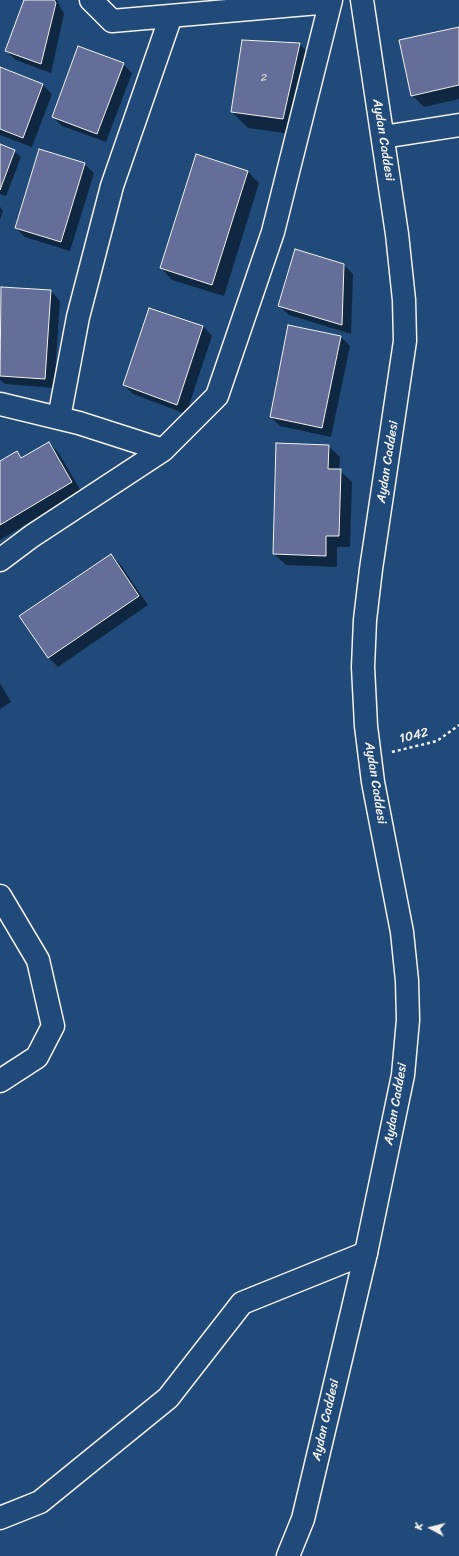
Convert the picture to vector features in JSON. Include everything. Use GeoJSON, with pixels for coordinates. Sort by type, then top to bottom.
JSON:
{"type":"FeatureCollection","features":[{"type":"Feature","properties":{"kind":"street"},"geometry":{"type":"LineString","coordinates":[[0,560],[32,536],[163,450],[217,396],[273,232],[330,1],[112,22],[91,0]]}},
{"type":"Feature","properties":{"kind":"street","name":"Aydan Caddesi"},"geometry":{"type":"LineString","coordinates":[[288,1556],[302,1519],[366,1254],[403,1075],[408,1020],[407,981],[402,932],[373,782],[366,726],[363,667],[365,620],[405,342],[404,300],[397,234],[362,0]]}},
{"type":"Feature","properties":{"kind":"street"},"geometry":{"type":"LineString","coordinates":[[59,418],[78,317],[112,186],[171,16]]}},
{"type":"Feature","properties":{"kind":"street"},"geometry":{"type":"LineString","coordinates":[[383,137],[459,125]]}},
{"type":"Feature","properties":{"kind":"street"},"geometry":{"type":"LineString","coordinates":[[0,404],[59,418],[163,450]]}},
{"type":"Feature","properties":{"kind":"street"},"geometry":{"type":"LineString","coordinates":[[0,896],[38,960],[53,1026],[37,1057],[0,1081]]}},
{"type":"Feature","properties":{"kind":"street"},"geometry":{"type":"LineString","coordinates":[[0,1518],[40,1502],[168,1398],[242,1303],[366,1254]]}},
{"type":"Feature","properties":{"kind":"path","name":"1042"},"geometry":{"type":"LineString","coordinates":[[370,758],[437,741],[459,726]]}},
{"type":"Feature","properties":{"kind":"building"},"geometry":{"type":"Polygon","coordinates":[[[24,0],[54,0],[56,3],[41,64],[5,51],[24,0]]]}},
{"type":"Feature","properties":{"kind":"building"},"geometry":{"type":"Polygon","coordinates":[[[459,27],[459,85],[411,96],[399,40],[459,27]]]}},
{"type":"Feature","properties":{"kind":"building"},"geometry":{"type":"Polygon","coordinates":[[[242,40],[300,43],[283,119],[231,112],[242,40]]]}},
{"type":"Feature","properties":{"kind":"building"},"geometry":{"type":"Polygon","coordinates":[[[78,46],[124,63],[97,134],[52,117],[78,46]]]}},
{"type":"Feature","properties":{"kind":"building"},"geometry":{"type":"Polygon","coordinates":[[[0,67],[43,84],[23,138],[0,129],[0,67]]]}},
{"type":"Feature","properties":{"kind":"building"},"geometry":{"type":"Polygon","coordinates":[[[0,144],[15,150],[0,190],[0,144]]]}},
{"type":"Feature","properties":{"kind":"building"},"geometry":{"type":"Polygon","coordinates":[[[39,149],[85,163],[61,242],[15,228],[39,149]]]}},
{"type":"Feature","properties":{"kind":"building"},"geometry":{"type":"Polygon","coordinates":[[[196,154],[248,171],[212,285],[160,268],[196,154]]]}},
{"type":"Feature","properties":{"kind":"building"},"geometry":{"type":"Polygon","coordinates":[[[295,249],[344,264],[342,325],[278,306],[295,249]]]}},
{"type":"Feature","properties":{"kind":"building"},"geometry":{"type":"Polygon","coordinates":[[[1,287],[51,290],[45,379],[0,376],[1,287]]]}},
{"type":"Feature","properties":{"kind":"building"},"geometry":{"type":"Polygon","coordinates":[[[149,308],[203,326],[177,405],[123,385],[149,308]]]}},
{"type":"Feature","properties":{"kind":"building"},"geometry":{"type":"Polygon","coordinates":[[[288,325],[341,336],[322,428],[270,417],[288,325]]]}},
{"type":"Feature","properties":{"kind":"building"},"geometry":{"type":"Polygon","coordinates":[[[49,442],[72,482],[0,525],[0,461],[17,451],[21,458],[49,442]]]}},
{"type":"Feature","properties":{"kind":"building"},"geometry":{"type":"Polygon","coordinates":[[[276,443],[329,445],[328,469],[341,469],[339,536],[326,536],[326,556],[273,554],[276,443]]]}},
{"type":"Feature","properties":{"kind":"building"},"geometry":{"type":"Polygon","coordinates":[[[111,554],[139,596],[48,658],[19,616],[111,554]]]}}]}
